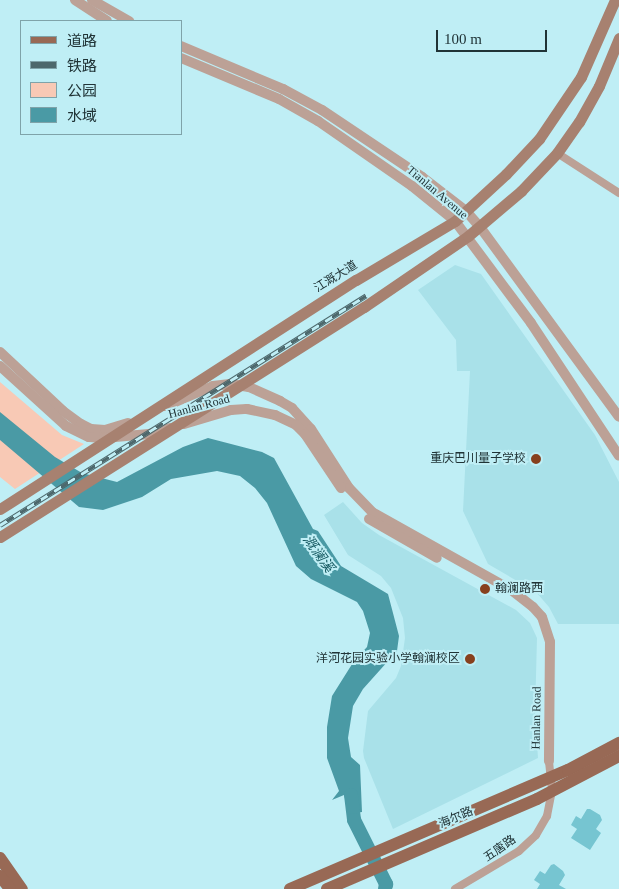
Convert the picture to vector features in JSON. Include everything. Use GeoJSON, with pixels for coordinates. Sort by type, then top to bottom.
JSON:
{"type":"FeatureCollection","features":[{"type":"Feature","properties":{"kind":"main road","name":"江溉大道"},"geometry":{"type":"LineString","coordinates":[[0,509],[356,280],[455,221],[506,174],[539,139],[550,124],[581,77],[614,0]]}},
{"type":"Feature","properties":{"kind":"main road"},"geometry":{"type":"LineString","coordinates":[[2,535],[364,308],[480,227],[521,191],[557,153],[599,86],[619,38]]}},
{"type":"Feature","properties":{"kind":"main road","name":"海尔路"},"geometry":{"type":"LineString","coordinates":[[290,889],[568,770],[619,743]]}},
{"type":"Feature","properties":{"kind":"main road","name":"海尔路"},"geometry":{"type":"LineString","coordinates":[[326,889],[537,799],[619,756]]}},
{"type":"Feature","properties":{"kind":"main road"},"geometry":{"type":"LineString","coordinates":[[0,858],[22,889]]}},
{"type":"Feature","properties":{"kind":"main road"},"geometry":{"type":"LineString","coordinates":[[0,876],[10,889]]}},
{"type":"Feature","properties":{"kind":"street"},"geometry":{"type":"LineString","coordinates":[[75,0],[105,20]]}},
{"type":"Feature","properties":{"kind":"street"},"geometry":{"type":"LineString","coordinates":[[92,0],[127,20]]}},
{"type":"Feature","properties":{"kind":"street","name":"Tianlan Avenue"},"geometry":{"type":"LineString","coordinates":[[182,46],[283,89],[322,110],[422,177],[466,211],[480,227],[619,417]]}},
{"type":"Feature","properties":{"kind":"street","name":"Tianlan Avenue"},"geometry":{"type":"LineString","coordinates":[[182,58],[279,99],[318,121],[412,186],[455,221],[531,323],[619,456]]}},
{"type":"Feature","properties":{"kind":"street"},"geometry":{"type":"LineString","coordinates":[[557,153],[619,193]]}},
{"type":"Feature","properties":{"kind":"street","name":"Hanlan Road"},"geometry":{"type":"LineString","coordinates":[[0,352],[71,418],[91,428],[105,430],[117,428],[212,386],[230,384],[249,387],[292,408],[312,428],[349,488],[372,512],[524,598],[542,617],[548,629],[551,652],[549,761]]}},
{"type":"Feature","properties":{"kind":"street","name":"Hanlan Road"},"geometry":{"type":"LineString","coordinates":[[0,366],[66,426],[90,437],[104,438],[149,434],[231,410],[247,409],[275,415],[296,425],[305,434],[344,492],[368,518],[399,537],[508,595],[537,620],[545,652],[543,716],[549,761]]}},
{"type":"Feature","properties":{"kind":"street","name":"五唐路"},"geometry":{"type":"LineString","coordinates":[[455,889],[519,851],[536,835],[547,816],[552,790],[549,761]]}},
{"type":"Feature","properties":{"kind":"shaded area","name":"重庆巴川量子学校"},"geometry":{"type":"Polygon","coordinates":[[[455,265],[481,274],[595,435],[619,482],[619,624],[558,624],[549,607],[536,592],[488,564],[463,511],[470,371],[457,371],[456,340],[418,290],[455,265]]]}},
{"type":"Feature","properties":{"kind":"shaded area","name":"洋河花园实验小学翰澜校区"},"geometry":{"type":"Polygon","coordinates":[[[343,502],[362,523],[379,535],[516,610],[530,623],[537,638],[535,714],[538,758],[393,829],[364,758],[363,751],[368,711],[396,678],[401,666],[405,638],[403,618],[391,588],[381,576],[348,555],[324,515],[343,502]]]}},
{"type":"Feature","properties":{"kind":"green space"},"geometry":{"type":"Polygon","coordinates":[[[0,382],[62,435],[84,444],[15,489],[0,477],[0,382]]]}},
{"type":"Feature","properties":{"kind":"water"},"geometry":{"type":"Polygon","coordinates":[[[0,412],[55,457],[82,473],[117,482],[183,447],[208,438],[262,452],[274,458],[313,529],[318,531],[341,566],[388,594],[399,636],[397,651],[363,689],[353,706],[348,738],[351,757],[360,765],[362,812],[349,814],[344,795],[332,800],[339,791],[327,758],[327,727],[332,696],[354,661],[367,647],[370,633],[363,611],[357,602],[311,579],[296,566],[267,503],[255,488],[240,476],[217,471],[171,479],[142,497],[103,510],[79,507],[0,440],[0,412]]]}},
{"type":"Feature","properties":{"kind":"building"},"geometry":{"type":"Polygon","coordinates":[[[587,809],[600,815],[602,820],[596,829],[601,833],[590,850],[571,838],[577,829],[571,825],[576,816],[581,819],[587,809]]]}},
{"type":"Feature","properties":{"kind":"building"},"geometry":{"type":"Polygon","coordinates":[[[554,864],[565,875],[559,885],[566,889],[537,889],[540,884],[534,880],[540,871],[545,874],[551,865],[554,864]]]}},
{"type":"Feature","properties":{"kind":"waterway","name":"溉澜溪"},"geometry":{"type":"LineString","coordinates":[[351,795],[354,820],[386,884],[385,889]]}},
{"type":"Feature","properties":{"kind":"railway"},"geometry":{"type":"LineString","coordinates":[[0,525],[366,295]]}},
{"type":"Feature","properties":{"kind":"place","name":"重庆巴川量子学校"},"geometry":{"type":"Point","coordinates":[536,459]}},
{"type":"Feature","properties":{"kind":"place","name":"翰澜路西"},"geometry":{"type":"Point","coordinates":[485,589]}},
{"type":"Feature","properties":{"kind":"place","name":"洋河花园实验小学翰澜校区"},"geometry":{"type":"Point","coordinates":[470,659]}}]}
